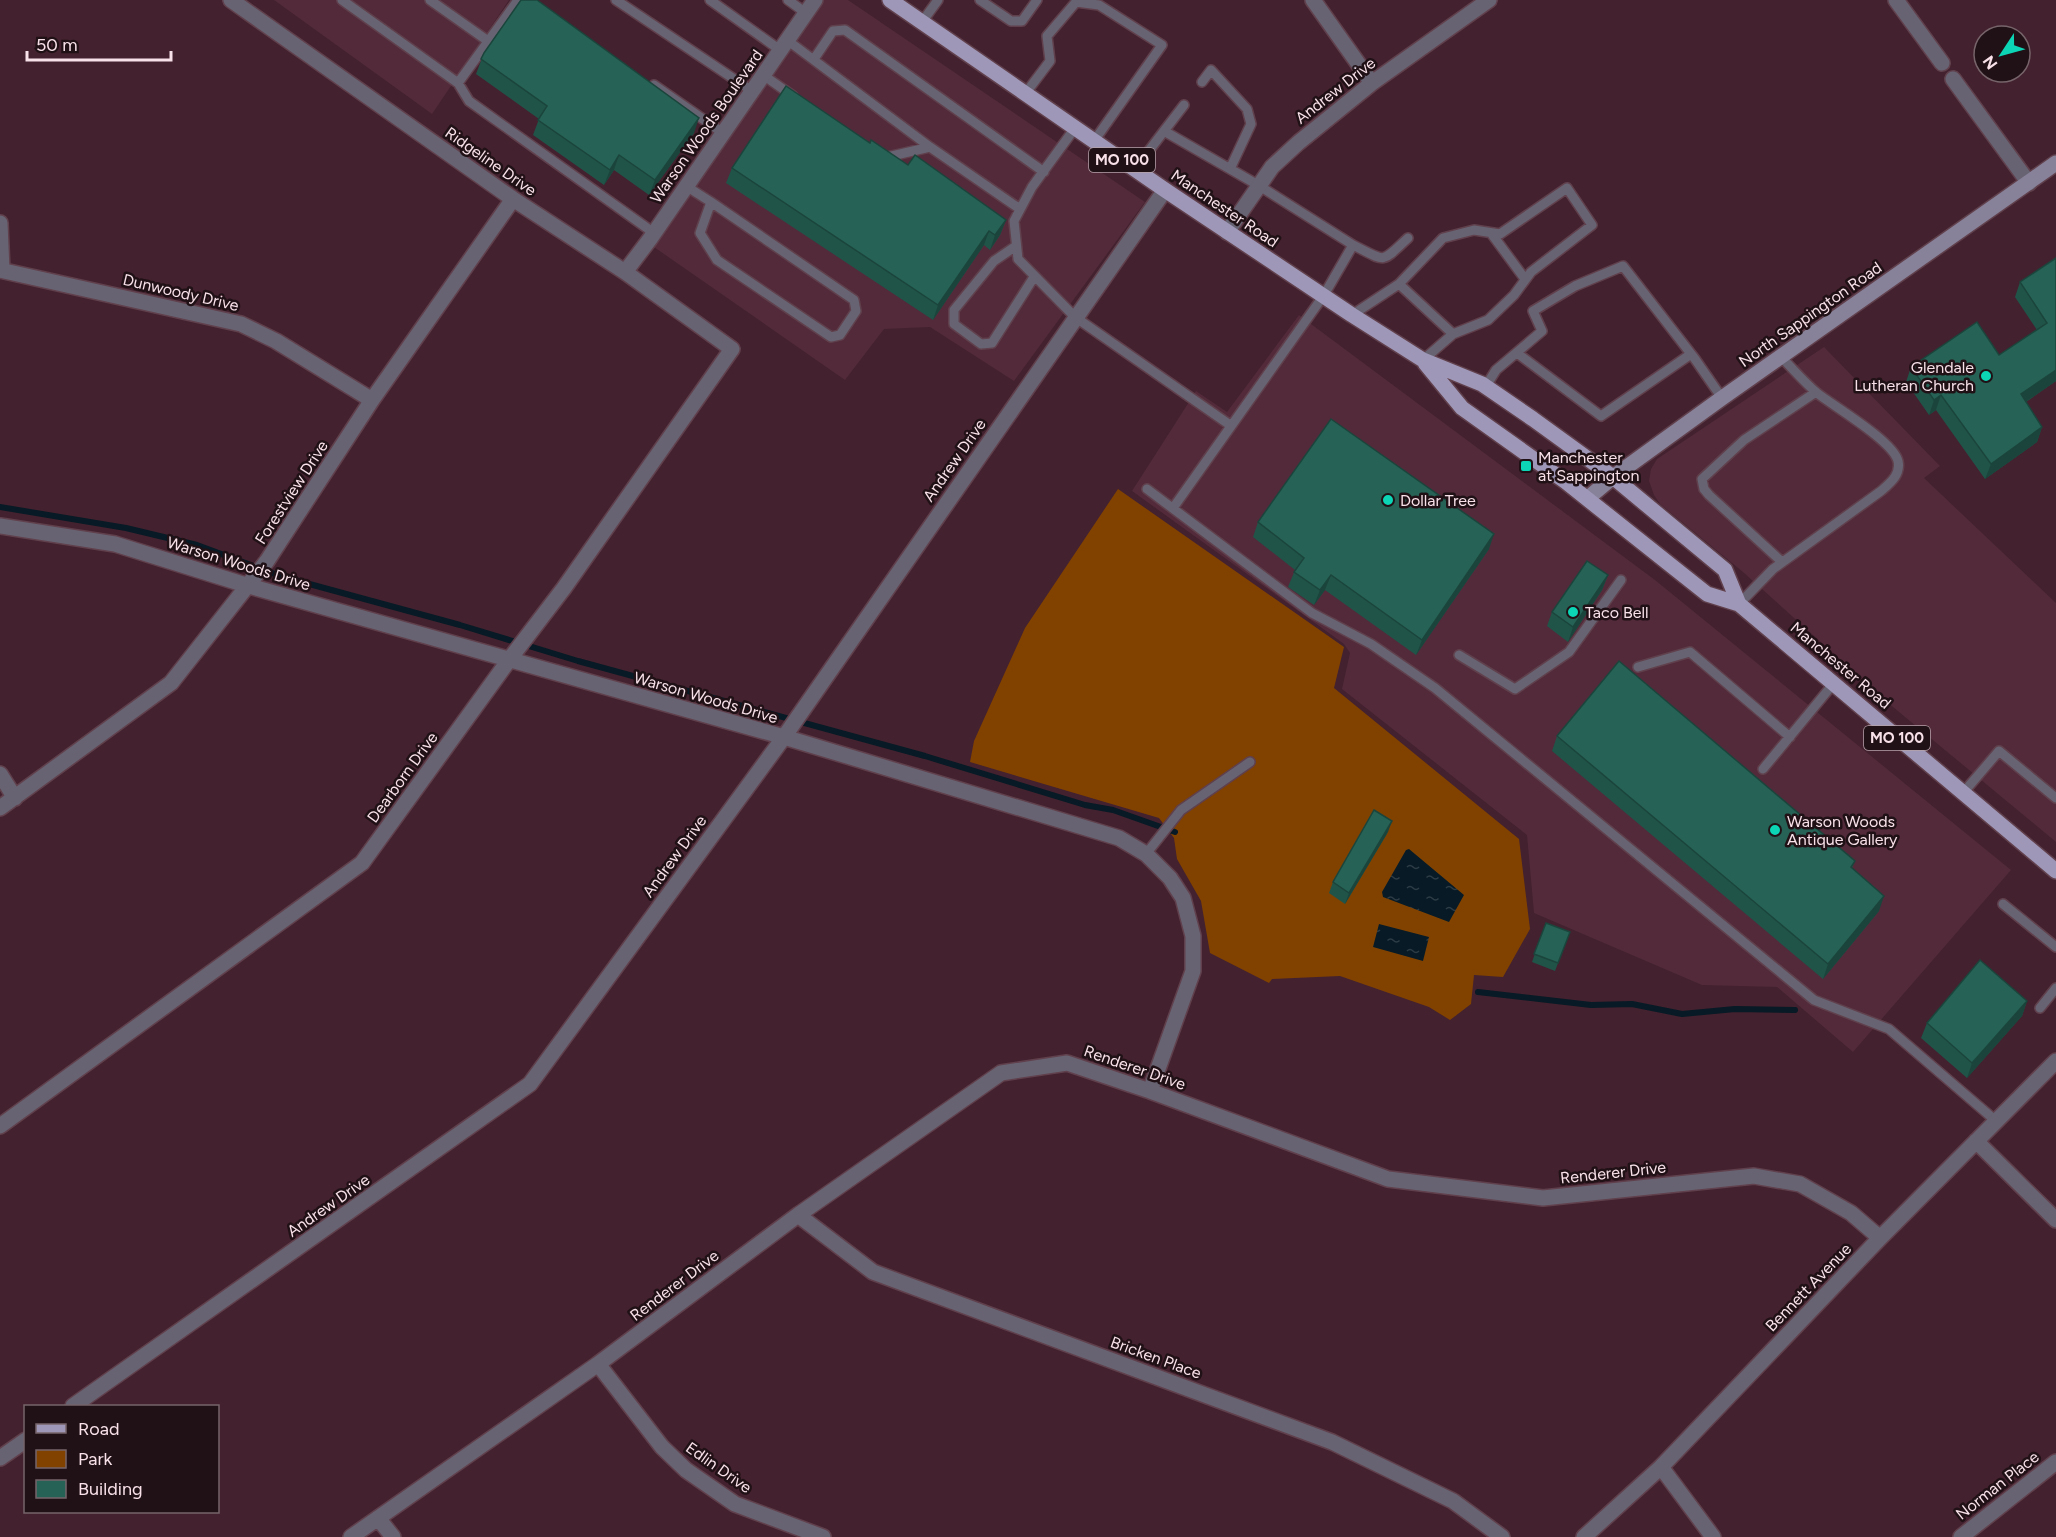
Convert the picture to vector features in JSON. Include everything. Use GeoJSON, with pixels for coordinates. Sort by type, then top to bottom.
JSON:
{"type":"FeatureCollection","features":[{"type":"Feature","properties":{"kind":"main road","name":"Manchester Road"},"geometry":{"type":"LineString","coordinates":[[890,0],[1165,190],[1352,315],[1423,360],[1486,386],[1613,477],[1725,570],[1739,603]]}},
{"type":"Feature","properties":{"kind":"main road","name":"Manchester Road"},"geometry":{"type":"LineString","coordinates":[[1423,360],[1462,408],[1588,498],[1707,594],[1739,603],[2056,871]]}},
{"type":"Feature","properties":{"kind":"street","name":"Ridgeline Drive"},"geometry":{"type":"LineString","coordinates":[[231,0],[513,200],[625,272],[732,349]]}},
{"type":"Feature","properties":{"kind":"street","name":"Warson Woods Boulevard"},"geometry":{"type":"LineString","coordinates":[[625,272],[815,0]]}},
{"type":"Feature","properties":{"kind":"street"},"geometry":{"type":"LineString","coordinates":[[1313,0],[1372,83]]}},
{"type":"Feature","properties":{"kind":"street","name":"Andrew Drive"},"geometry":{"type":"LineString","coordinates":[[1227,232],[1272,167],[1298,143],[1372,83],[1489,0]]}},
{"type":"Feature","properties":{"kind":"street"},"geometry":{"type":"LineString","coordinates":[[1896,0],[1942,63]]}},
{"type":"Feature","properties":{"kind":"street"},"geometry":{"type":"LineString","coordinates":[[1953,79],[2029,183]]}},
{"type":"Feature","properties":{"kind":"street","name":"North Sappington Road"},"geometry":{"type":"LineString","coordinates":[[1588,498],[1613,477],[1722,398],[2056,164]]}},
{"type":"Feature","properties":{"kind":"street","name":"Andrew Drive"},"geometry":{"type":"LineString","coordinates":[[77,1405],[530,1084],[791,726],[1165,190]]}},
{"type":"Feature","properties":{"kind":"street","name":"Forestview Drive"},"geometry":{"type":"LineString","coordinates":[[0,808],[171,683],[253,581],[372,400],[513,200]]}},
{"type":"Feature","properties":{"kind":"street"},"geometry":{"type":"LineString","coordinates":[[0,224],[1,270]]}},
{"type":"Feature","properties":{"kind":"street","name":"Dunwoody Drive"},"geometry":{"type":"LineString","coordinates":[[1,270],[241,324],[276,341],[372,400]]}},
{"type":"Feature","properties":{"kind":"street","name":"Dearborn Drive"},"geometry":{"type":"LineString","coordinates":[[0,1126],[362,863],[617,513],[732,349]]}},
{"type":"Feature","properties":{"kind":"street","name":"Warson Woods Drive"},"geometry":{"type":"LineString","coordinates":[[0,526],[115,544],[512,655],[791,726],[1119,838],[1146,854],[1170,878],[1183,898],[1193,936],[1193,971],[1150,1091]]}},
{"type":"Feature","properties":{"kind":"street"},"geometry":{"type":"LineString","coordinates":[[0,774],[15,798]]}},
{"type":"Feature","properties":{"kind":"street","name":"Bennett Avenue"},"geometry":{"type":"LineString","coordinates":[[1584,1537],[1661,1467],[1880,1238],[2056,1061]]}},
{"type":"Feature","properties":{"kind":"street","name":"Renderer Drive"},"geometry":{"type":"LineString","coordinates":[[351,1537],[598,1364],[798,1215],[1001,1072],[1067,1063],[1150,1091],[1388,1179],[1543,1198],[1754,1176],[1800,1184],[1851,1213],[1880,1238]]}},
{"type":"Feature","properties":{"kind":"street"},"geometry":{"type":"LineString","coordinates":[[1976,1141],[2056,1220]]}},
{"type":"Feature","properties":{"kind":"street","name":"Bricken Place"},"geometry":{"type":"LineString","coordinates":[[798,1215],[873,1272],[1332,1442],[1453,1501],[1502,1537]]}},
{"type":"Feature","properties":{"kind":"street","name":"Edlin Drive"},"geometry":{"type":"LineString","coordinates":[[598,1364],[662,1448],[686,1470],[735,1504],[823,1537]]}},
{"type":"Feature","properties":{"kind":"street"},"geometry":{"type":"LineString","coordinates":[[0,1458],[24,1441]]}},
{"type":"Feature","properties":{"kind":"street","name":"Norman Place"},"geometry":{"type":"LineString","coordinates":[[1961,1537],[2056,1462]]}},
{"type":"Feature","properties":{"kind":"street"},"geometry":{"type":"LineString","coordinates":[[1661,1467],[1713,1537]]}},
{"type":"Feature","properties":{"kind":"street"},"geometry":{"type":"LineString","coordinates":[[378,1518],[393,1537]]}},
{"type":"Feature","properties":{"kind":"lane"},"geometry":{"type":"LineString","coordinates":[[342,0],[458,83],[469,101],[654,233]]}},
{"type":"Feature","properties":{"kind":"lane"},"geometry":{"type":"LineString","coordinates":[[430,0],[488,41]]}},
{"type":"Feature","properties":{"kind":"lane"},"geometry":{"type":"LineString","coordinates":[[458,83],[518,0]]}},
{"type":"Feature","properties":{"kind":"lane"},"geometry":{"type":"LineString","coordinates":[[616,0],[752,91]]}},
{"type":"Feature","properties":{"kind":"lane"},"geometry":{"type":"LineString","coordinates":[[710,0],[783,45],[814,59],[930,147],[1020,209]]}},
{"type":"Feature","properties":{"kind":"lane"},"geometry":{"type":"LineString","coordinates":[[788,0],[806,13]]}},
{"type":"Feature","properties":{"kind":"lane"},"geometry":{"type":"LineString","coordinates":[[922,22],[938,0]]}},
{"type":"Feature","properties":{"kind":"lane"},"geometry":{"type":"LineString","coordinates":[[980,0],[1011,21],[1022,21],[1036,0]]}},
{"type":"Feature","properties":{"kind":"lane"},"geometry":{"type":"LineString","coordinates":[[1025,94],[1050,61],[1047,36],[1077,2],[1099,5],[1162,45],[1094,141]]}},
{"type":"Feature","properties":{"kind":"lane"},"geometry":{"type":"LineString","coordinates":[[814,59],[833,31],[845,30],[1044,172]]}},
{"type":"Feature","properties":{"kind":"lane"},"geometry":{"type":"LineString","coordinates":[[1202,82],[1211,70],[1247,109],[1251,124],[1230,169]]}},
{"type":"Feature","properties":{"kind":"lane"},"geometry":{"type":"LineString","coordinates":[[763,75],[800,101]]}},
{"type":"Feature","properties":{"kind":"lane"},"geometry":{"type":"LineString","coordinates":[[647,80],[723,133]]}},
{"type":"Feature","properties":{"kind":"lane"},"geometry":{"type":"LineString","coordinates":[[1135,169],[1184,105]]}},
{"type":"Feature","properties":{"kind":"lane"},"geometry":{"type":"LineString","coordinates":[[1075,128],[1032,187],[1014,221],[1018,259],[1075,317],[1230,425]]}},
{"type":"Feature","properties":{"kind":"lane"},"geometry":{"type":"LineString","coordinates":[[1164,131],[1380,259],[1387,258],[1408,238]]}},
{"type":"Feature","properties":{"kind":"lane"},"geometry":{"type":"LineString","coordinates":[[873,152],[882,158],[930,147]]}},
{"type":"Feature","properties":{"kind":"lane"},"geometry":{"type":"LineString","coordinates":[[686,186],[711,202],[854,300],[856,311],[840,335],[831,337],[717,260],[700,233],[711,202]]}},
{"type":"Feature","properties":{"kind":"lane"},"geometry":{"type":"LineString","coordinates":[[1352,315],[1399,284],[1443,238],[1474,230],[1500,234],[1567,188],[1592,225],[1531,272],[1514,295],[1488,320],[1453,334],[1423,360]]}},
{"type":"Feature","properties":{"kind":"lane"},"geometry":{"type":"LineString","coordinates":[[1491,233],[1525,279]]}},
{"type":"Feature","properties":{"kind":"lane"},"geometry":{"type":"LineString","coordinates":[[1173,508],[1324,295],[1353,245]]}},
{"type":"Feature","properties":{"kind":"lane"},"geometry":{"type":"LineString","coordinates":[[1016,246],[993,261],[954,310],[954,324],[981,344],[992,343],[1034,277]]}},
{"type":"Feature","properties":{"kind":"lane"},"geometry":{"type":"LineString","coordinates":[[1486,386],[1496,370],[1542,331],[1533,311],[1575,286],[1623,266],[1722,398]]}},
{"type":"Feature","properties":{"kind":"lane"},"geometry":{"type":"LineString","coordinates":[[1399,284],[1453,334]]}},
{"type":"Feature","properties":{"kind":"lane"},"geometry":{"type":"LineString","coordinates":[[1517,352],[1601,416],[1691,354]]}},
{"type":"Feature","properties":{"kind":"lane"},"geometry":{"type":"LineString","coordinates":[[1739,603],[1782,562],[1881,491],[1897,476],[1898,458],[1882,440],[1816,392],[1781,357]]}},
{"type":"Feature","properties":{"kind":"lane"},"geometry":{"type":"LineString","coordinates":[[1782,562],[1709,495],[1704,489],[1702,479],[1744,441],[1816,392]]}},
{"type":"Feature","properties":{"kind":"lane"},"geometry":{"type":"LineString","coordinates":[[1147,489],[1312,613],[1371,644],[1435,688],[1814,1000],[1889,1029],[1996,1121]]}},
{"type":"Feature","properties":{"kind":"lane"},"geometry":{"type":"LineString","coordinates":[[1459,655],[1515,689],[1569,652],[1621,580]]}},
{"type":"Feature","properties":{"kind":"lane"},"geometry":{"type":"LineString","coordinates":[[1638,667],[1690,652],[1790,736]]}},
{"type":"Feature","properties":{"kind":"lane"},"geometry":{"type":"LineString","coordinates":[[1763,769],[1834,683]]}},
{"type":"Feature","properties":{"kind":"lane"},"geometry":{"type":"LineString","coordinates":[[1963,793],[1999,751],[2056,798]]}},
{"type":"Feature","properties":{"kind":"lane"},"geometry":{"type":"LineString","coordinates":[[1146,854],[1181,810],[1250,762]]}},
{"type":"Feature","properties":{"kind":"lane"},"geometry":{"type":"LineString","coordinates":[[2003,904],[2056,947]]}},
{"type":"Feature","properties":{"kind":"lane"},"geometry":{"type":"LineString","coordinates":[[2040,1008],[2056,988]]}},
{"type":"Feature","properties":{"kind":"shaded area"},"geometry":{"type":"Polygon","coordinates":[[[274,0],[509,0],[432,114],[274,0]]]}},
{"type":"Feature","properties":{"kind":"shaded area"},"geometry":{"type":"Polygon","coordinates":[[[807,0],[848,0],[1145,202],[1014,381],[930,327],[884,329],[845,380],[641,238],[807,0]]]}},
{"type":"Feature","properties":{"kind":"shaded area"},"geometry":{"type":"Polygon","coordinates":[[[1299,315],[1655,580],[2011,870],[1853,1052],[1777,987],[1702,985],[1534,913],[1527,835],[1342,689],[1350,653],[1344,644],[1132,491],[1196,391],[1227,412],[1299,315]]]}},
{"type":"Feature","properties":{"kind":"shaded area"},"geometry":{"type":"Polygon","coordinates":[[[1824,347],[1940,466],[1924,478],[2056,603],[2056,842],[1893,707],[1743,572],[1660,504],[1654,495],[1649,481],[1651,469],[1657,459],[1824,347]]]}},
{"type":"Feature","properties":{"kind":"green space"},"geometry":{"type":"Polygon","coordinates":[[[1118,489],[1344,647],[1334,688],[1519,839],[1530,929],[1503,977],[1474,975],[1471,1004],[1450,1020],[1429,1007],[1340,976],[1272,979],[1269,983],[1210,953],[1201,901],[1177,859],[1174,838],[1159,818],[970,762],[974,741],[1025,628],[1118,489]]]}},
{"type":"Feature","properties":{"kind":"water"},"geometry":{"type":"Polygon","coordinates":[[[1409,849],[1464,895],[1449,922],[1383,897],[1382,892],[1406,850],[1409,849]]]}},
{"type":"Feature","properties":{"kind":"water"},"geometry":{"type":"Polygon","coordinates":[[[1379,924],[1429,937],[1423,961],[1373,947],[1379,924]]]}},
{"type":"Feature","properties":{"kind":"building"},"geometry":{"type":"Polygon","coordinates":[[[521,0],[537,0],[699,118],[655,180],[619,155],[610,170],[538,120],[547,106],[481,59],[521,0]]]}},
{"type":"Feature","properties":{"kind":"building"},"geometry":{"type":"Polygon","coordinates":[[[786,86],[870,143],[871,140],[908,165],[915,155],[1006,220],[995,235],[989,231],[938,305],[732,168],[786,86]]]}},
{"type":"Feature","properties":{"kind":"building","name":"Glendale Lutheran Church"},"geometry":{"type":"Polygon","coordinates":[[[2056,258],[2056,370],[2021,394],[2042,427],[1991,464],[1941,395],[1934,400],[1911,367],[1977,322],[1999,355],[2047,323],[2020,282],[2056,258]]]}},
{"type":"Feature","properties":{"kind":"building"},"geometry":{"type":"Polygon","coordinates":[[[1331,419],[1494,534],[1422,640],[1331,575],[1320,590],[1294,572],[1304,558],[1258,522],[1331,419]]]}},
{"type":"Feature","properties":{"kind":"building","name":"Taco Bell"},"geometry":{"type":"Polygon","coordinates":[[[1587,561],[1608,575],[1573,627],[1552,612],[1587,561]]]}},
{"type":"Feature","properties":{"kind":"building"},"geometry":{"type":"Polygon","coordinates":[[[1619,661],[1855,861],[1851,867],[1884,896],[1828,964],[1557,736],[1619,661]]]}},
{"type":"Feature","properties":{"kind":"building"},"geometry":{"type":"Polygon","coordinates":[[[1374,810],[1392,821],[1349,893],[1333,882],[1374,810]]]}},
{"type":"Feature","properties":{"kind":"building"},"geometry":{"type":"Polygon","coordinates":[[[1546,923],[1570,932],[1558,963],[1534,954],[1546,923]]]}},
{"type":"Feature","properties":{"kind":"building"},"geometry":{"type":"Polygon","coordinates":[[[1980,960],[2027,1001],[1972,1063],[1927,1023],[1980,960]]]}},
{"type":"Feature","properties":{"kind":"waterway"},"geometry":{"type":"LineString","coordinates":[[0,507],[126,528],[197,545],[280,576],[925,756],[1085,805],[1113,810],[1175,832]]}},
{"type":"Feature","properties":{"kind":"waterway"},"geometry":{"type":"LineString","coordinates":[[1478,992],[1591,1005],[1632,1004],[1682,1014],[1735,1009],[1795,1010]]}},
{"type":"Feature","properties":{"kind":"place","name":"Glendale Lutheran Church"},"geometry":{"type":"Point","coordinates":[1986,376]}},
{"type":"Feature","properties":{"kind":"place","name":"Manchester at Sappington"},"geometry":{"type":"Point","coordinates":[1526,466]}},
{"type":"Feature","properties":{"kind":"place","name":"Dollar Tree"},"geometry":{"type":"Point","coordinates":[1388,500]}},
{"type":"Feature","properties":{"kind":"place","name":"Taco Bell"},"geometry":{"type":"Point","coordinates":[1573,612]}},
{"type":"Feature","properties":{"kind":"place","name":"Warson Woods Antique Gallery"},"geometry":{"type":"Point","coordinates":[1775,830]}}]}
